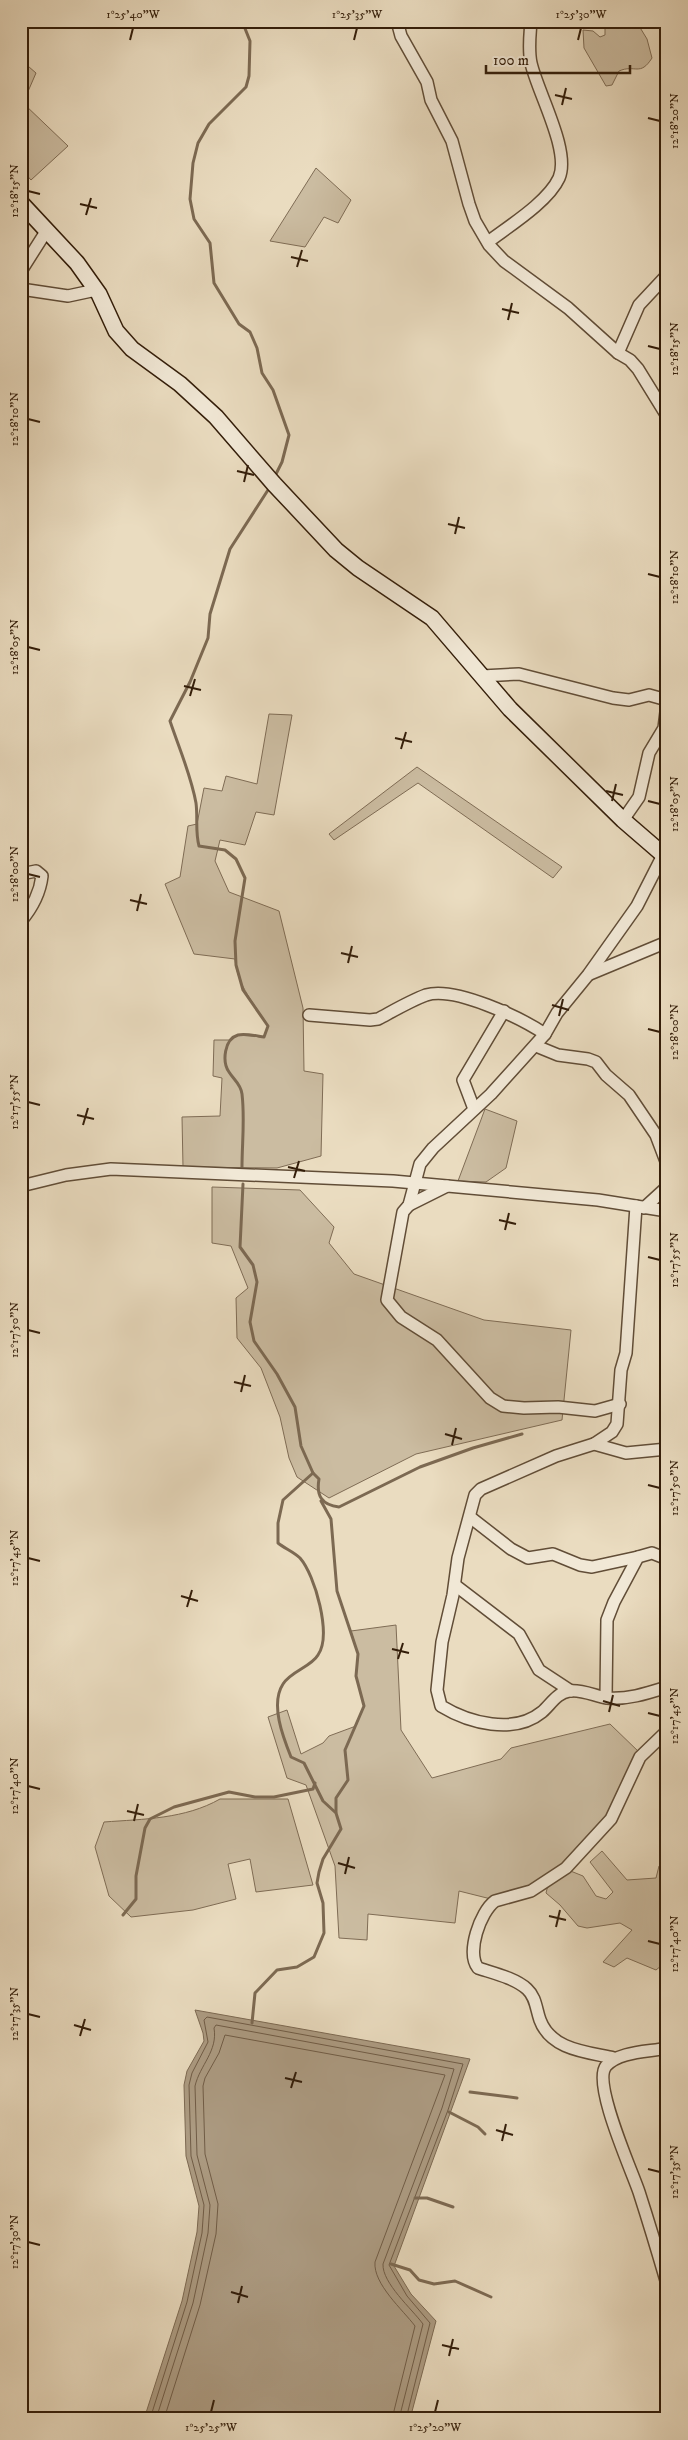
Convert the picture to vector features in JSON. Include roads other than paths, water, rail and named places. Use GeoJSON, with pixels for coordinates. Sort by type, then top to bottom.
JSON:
{"type":"FeatureCollection","features":[{"type":"Feature","properties":{"kind":"street"},"geometry":{"type":"LineString","coordinates":[[397,21],[401,36],[427,82],[431,100],[452,141],[468,204],[475,221],[488,242],[504,261],[568,308],[638,369],[667,416]]}},
{"type":"Feature","properties":{"kind":"street"},"geometry":{"type":"LineString","coordinates":[[488,242],[543,198],[558,179],[562,166],[550,113],[531,63],[529,47],[531,21]]}},
{"type":"Feature","properties":{"kind":"street"},"geometry":{"type":"LineString","coordinates":[[21,203],[77,263],[96,290],[116,331],[132,349],[180,384],[216,417],[274,484],[336,550],[358,568],[432,618],[510,709],[623,820],[665,856],[637,906],[588,975],[557,1012],[546,1034],[474,1109],[433,1148],[420,1164],[409,1206]]}},
{"type":"Feature","properties":{"kind":"street"},"geometry":{"type":"LineString","coordinates":[[21,271],[47,230]]}},
{"type":"Feature","properties":{"kind":"street"},"geometry":{"type":"LineString","coordinates":[[618,353],[639,305],[667,275]]}},
{"type":"Feature","properties":{"kind":"street"},"geometry":{"type":"LineString","coordinates":[[21,289],[68,296],[96,290]]}},
{"type":"Feature","properties":{"kind":"street"},"geometry":{"type":"LineString","coordinates":[[482,676],[519,674],[614,698],[629,700],[649,695],[667,702],[664,728],[649,753],[639,797],[623,820]]}},
{"type":"Feature","properties":{"kind":"street"},"geometry":{"type":"LineString","coordinates":[[21,874],[36,871],[42,876],[41,886],[31,908],[21,921]]}},
{"type":"Feature","properties":{"kind":"street"},"geometry":{"type":"LineString","coordinates":[[588,975],[667,942]]}},
{"type":"Feature","properties":{"kind":"street"},"geometry":{"type":"LineString","coordinates":[[309,1015],[378,1019],[426,996],[435,994],[458,997],[504,1011],[546,1034]]}},
{"type":"Feature","properties":{"kind":"street"},"geometry":{"type":"LineString","coordinates":[[474,1109],[463,1080],[504,1011]]}},
{"type":"Feature","properties":{"kind":"street"},"geometry":{"type":"LineString","coordinates":[[536,1046],[558,1055],[588,1059],[596,1062],[602,1072],[629,1095],[656,1135],[667,1164]]}},
{"type":"Feature","properties":{"kind":"street"},"geometry":{"type":"LineString","coordinates":[[21,1186],[66,1174],[111,1169],[416,1182],[580,1198],[667,1211]]}},
{"type":"Feature","properties":{"kind":"street"},"geometry":{"type":"LineString","coordinates":[[447,1186],[409,1206],[403,1212],[394,1273],[387,1294],[389,1304],[398,1315],[437,1340],[490,1398],[503,1406],[524,1408],[558,1407],[595,1411],[620,1404]]}},
{"type":"Feature","properties":{"kind":"street"},"geometry":{"type":"LineString","coordinates":[[571,1691],[560,1695],[537,1716],[504,1725],[461,1717],[441,1706],[437,1690],[442,1642],[455,1585],[458,1558],[475,1495],[481,1489],[556,1456],[594,1444],[615,1429],[620,1404],[621,1370],[627,1344],[640,1207],[667,1187]]}},
{"type":"Feature","properties":{"kind":"street"},"geometry":{"type":"LineString","coordinates":[[594,1444],[626,1453],[667,1449]]}},
{"type":"Feature","properties":{"kind":"street"},"geometry":{"type":"LineString","coordinates":[[470,1517],[511,1549],[528,1558],[553,1554],[592,1567],[638,1558],[652,1553],[667,1559]]}},
{"type":"Feature","properties":{"kind":"street"},"geometry":{"type":"LineString","coordinates":[[606,1698],[607,1620],[614,1602],[638,1558]]}},
{"type":"Feature","properties":{"kind":"street"},"geometry":{"type":"LineString","coordinates":[[455,1585],[519,1634],[539,1670],[571,1691],[606,1698],[630,1697],[667,1687]]}},
{"type":"Feature","properties":{"kind":"street"},"geometry":{"type":"LineString","coordinates":[[667,1731],[640,1757],[611,1819],[566,1868],[531,1891],[495,1901],[490,1905],[480,1922],[473,1956],[478,1968],[526,1987],[538,2007],[540,2020],[545,2030],[554,2040],[570,2047],[614,2058],[667,2048]]}},
{"type":"Feature","properties":{"kind":"street"},"geometry":{"type":"LineString","coordinates":[[614,2058],[606,2067],[603,2075],[609,2106],[639,2190],[667,2284]]}},
{"type":"Feature","properties":{"kind":"water"},"geometry":{"type":"Polygon","coordinates":[[[195,2010],[470,2059],[394,2266],[411,2294],[436,2321],[410,2419],[144,2419],[182,2301],[197,2232],[199,2206],[186,2156],[184,2085],[187,2071],[204,2041],[195,2010]]]}},
{"type":"Feature","properties":{"kind":"waterway"},"geometry":{"type":"LineString","coordinates":[[242,21],[250,41],[249,76],[246,87],[209,124],[198,143],[193,163],[190,199],[194,219],[210,243],[214,283],[239,324],[250,332],[257,348],[262,373],[273,390],[289,435],[282,462],[276,474]]}},
{"type":"Feature","properties":{"kind":"waterway"},"geometry":{"type":"LineString","coordinates":[[242,1167],[242,1094],[239,1085],[225,1063],[226,1051],[233,1037],[244,1034],[264,1037],[268,1026],[243,990],[236,965],[235,941],[245,878],[236,859],[225,850],[199,846],[194,793],[170,721],[190,682],[208,638],[210,614],[230,549],[268,490]]}},
{"type":"Feature","properties":{"kind":"waterway"},"geometry":{"type":"LineString","coordinates":[[243,1184],[240,1247],[253,1265],[257,1282],[250,1322],[254,1341],[277,1374],[295,1407],[301,1446],[313,1473],[283,1500],[278,1523],[278,1543],[300,1558],[306,1566],[320,1605],[323,1634],[322,1646],[318,1655],[311,1663],[291,1676],[283,1684],[279,1692],[279,1720],[291,1757],[304,1763],[323,1801],[336,1813],[341,1829],[323,1859],[319,1872],[317,1883],[323,1903],[324,1933],[314,1957],[297,1967],[277,1970],[255,1993],[252,2023]]}},
{"type":"Feature","properties":{"kind":"waterway"},"geometry":{"type":"LineString","coordinates":[[313,1473],[319,1479],[318,1490],[324,1502],[339,1507],[420,1467],[473,1448],[522,1434]]}},
{"type":"Feature","properties":{"kind":"waterway"},"geometry":{"type":"LineString","coordinates":[[321,1501],[331,1519],[337,1591],[358,1654],[356,1676],[364,1706],[345,1750],[348,1780],[336,1798],[336,1812]]}},
{"type":"Feature","properties":{"kind":"waterway"},"geometry":{"type":"LineString","coordinates":[[123,1915],[136,1899],[136,1876],[145,1828],[150,1819],[174,1807],[229,1792],[255,1797],[274,1797],[313,1789],[315,1783]]}},
{"type":"Feature","properties":{"kind":"waterway"},"geometry":{"type":"LineString","coordinates":[[470,2092],[517,2098]]}},
{"type":"Feature","properties":{"kind":"waterway"},"geometry":{"type":"LineString","coordinates":[[449,2112],[478,2127],[485,2134]]}},
{"type":"Feature","properties":{"kind":"waterway"},"geometry":{"type":"LineString","coordinates":[[415,2198],[427,2198],[453,2207]]}},
{"type":"Feature","properties":{"kind":"waterway"},"geometry":{"type":"LineString","coordinates":[[391,2264],[410,2270],[419,2280],[434,2284],[455,2281],[491,2297]]}}]}
